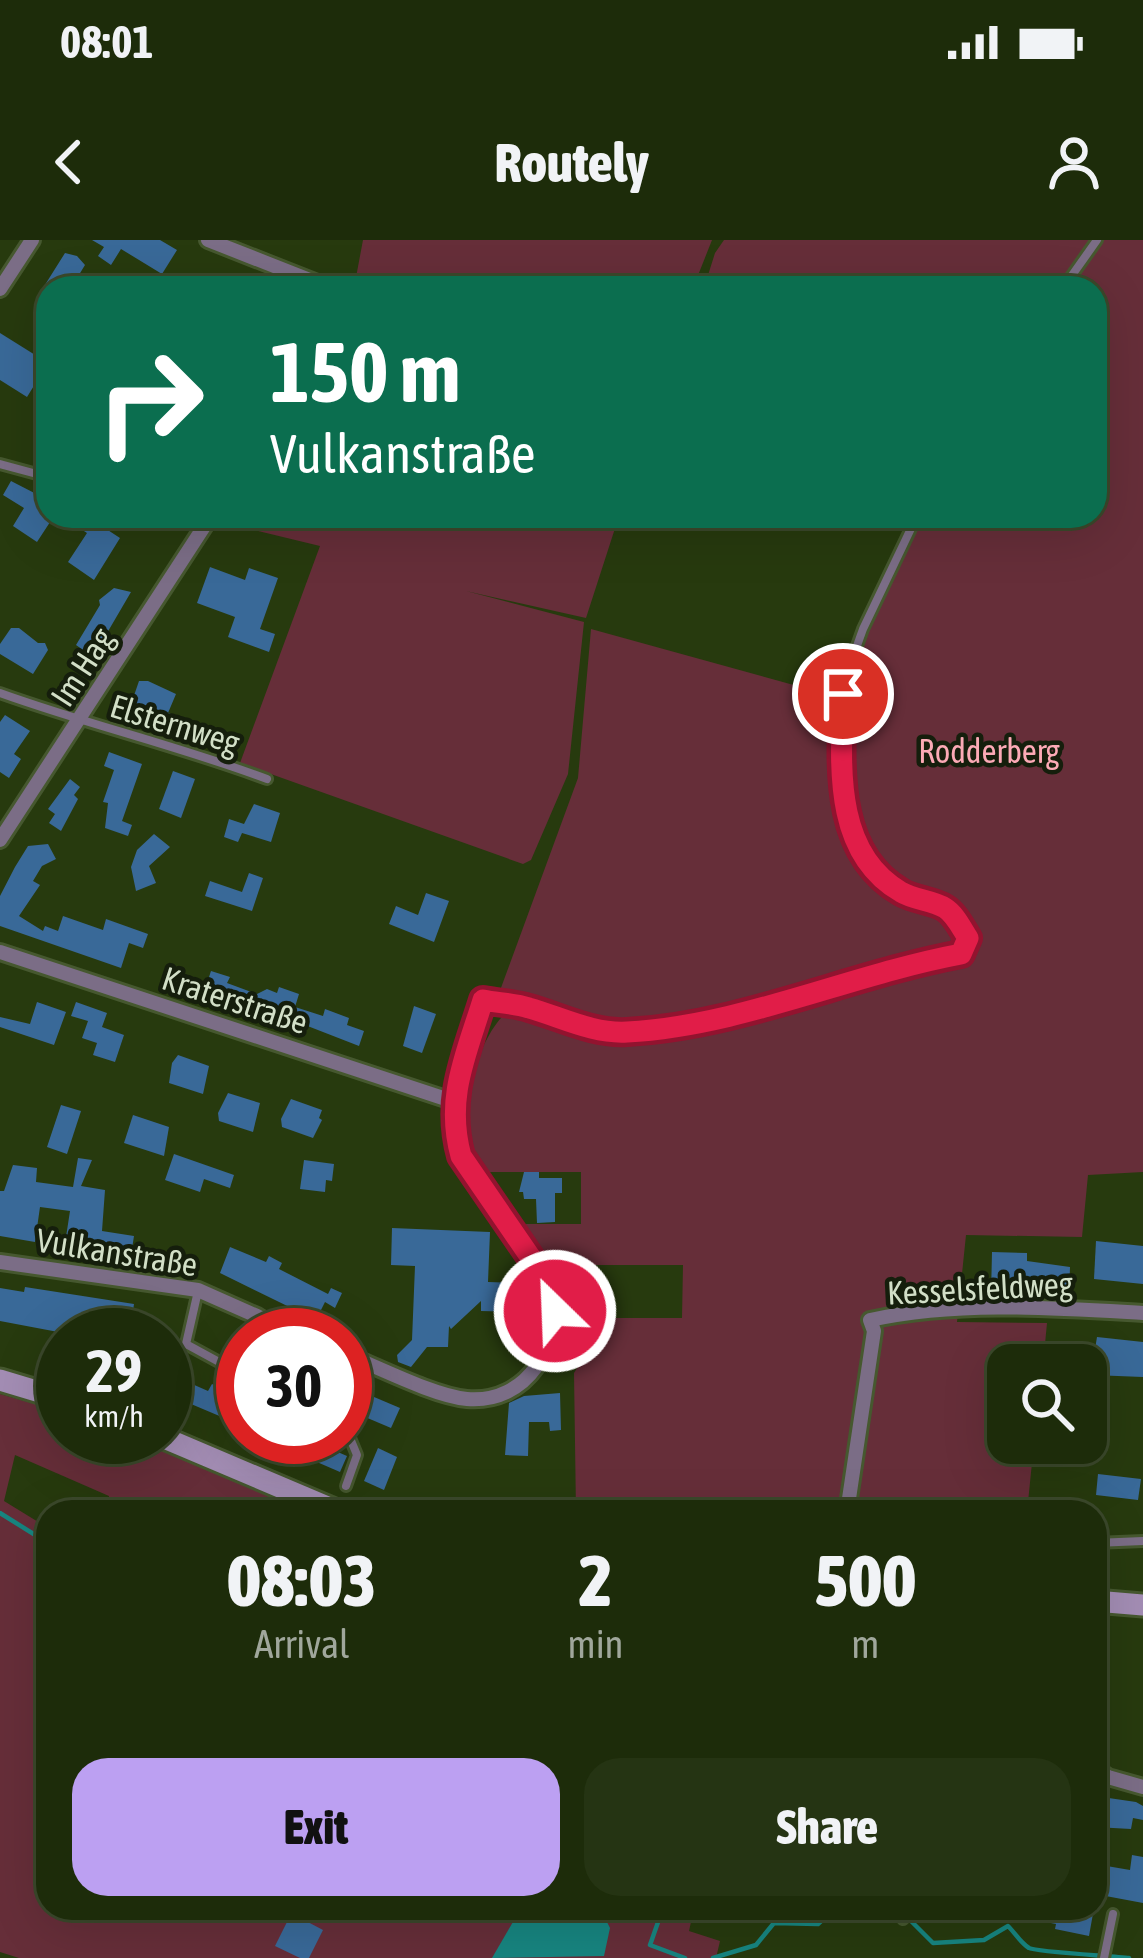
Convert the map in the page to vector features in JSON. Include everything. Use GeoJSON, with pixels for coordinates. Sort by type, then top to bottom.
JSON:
{"type":"FeatureCollection","features":[{"type":"Feature","properties":{"kind":"main road"},"geometry":{"type":"LineString","coordinates":[[0,1380],[36,1391]]}},
{"type":"Feature","properties":{"kind":"main road"},"geometry":{"type":"LineString","coordinates":[[192,1450],[311,1500]]}},
{"type":"Feature","properties":{"kind":"main road"},"geometry":{"type":"LineString","coordinates":[[1107,1602],[1143,1605]]}},
{"type":"Feature","properties":{"kind":"street"},"geometry":{"type":"LineString","coordinates":[[0,289],[32,240]]}},
{"type":"Feature","properties":{"kind":"street"},"geometry":{"type":"LineString","coordinates":[[208,240],[300,276]]}},
{"type":"Feature","properties":{"kind":"street","name":"Im Hag"},"geometry":{"type":"LineString","coordinates":[[0,840],[203,528]]}},
{"type":"Feature","properties":{"kind":"street","name":"Kraterstraße"},"geometry":{"type":"LineString","coordinates":[[0,952],[452,1101]]}},
{"type":"Feature","properties":{"kind":"street"},"geometry":{"type":"LineString","coordinates":[[372,1364],[469,1400],[512,1388],[530,1376],[551,1343],[555,1311],[551,1293],[461,1156],[452,1101]]}},
{"type":"Feature","properties":{"kind":"street","name":"Vulkanstraße"},"geometry":{"type":"LineString","coordinates":[[0,1262],[198,1290],[239,1308]]}},
{"type":"Feature","properties":{"kind":"street","name":"Kesselsfeldweg"},"geometry":{"type":"LineString","coordinates":[[849,1500],[874,1331],[870,1320],[938,1311],[1143,1313]]}},
{"type":"Feature","properties":{"kind":"street"},"geometry":{"type":"LineString","coordinates":[[1107,1773],[1143,1787]]}},
{"type":"Feature","properties":{"kind":"lane"},"geometry":{"type":"LineString","coordinates":[[1072,276],[1097,240]]}},
{"type":"Feature","properties":{"kind":"lane"},"geometry":{"type":"LineString","coordinates":[[0,464],[36,474]]}},
{"type":"Feature","properties":{"kind":"lane"},"geometry":{"type":"LineString","coordinates":[[452,1101],[483,1000],[526,1006],[575,1025],[624,1033],[752,1011],[914,963],[961,954],[968,938],[948,909],[903,893],[870,870],[848,817],[841,757],[844,682],[869,614],[911,528]]}},
{"type":"Feature","properties":{"kind":"lane","name":"Elsternweg"},"geometry":{"type":"LineString","coordinates":[[0,693],[268,779]]}},
{"type":"Feature","properties":{"kind":"lane"},"geometry":{"type":"LineString","coordinates":[[198,1290],[186,1344],[216,1360]]}},
{"type":"Feature","properties":{"kind":"lane"},"geometry":{"type":"LineString","coordinates":[[346,1486],[354,1464]]}},
{"type":"Feature","properties":{"kind":"lane"},"geometry":{"type":"LineString","coordinates":[[1107,1542],[1143,1541]]}},
{"type":"Feature","properties":{"kind":"lane"},"geometry":{"type":"LineString","coordinates":[[1104,1958],[1113,1914]]}},
{"type":"Feature","properties":{"kind":"green space"},"geometry":{"type":"Polygon","coordinates":[[[363,240],[712,240],[698,276],[356,276],[363,240]]]}},
{"type":"Feature","properties":{"kind":"green space","name":"Rodderberg"},"geometry":{"type":"Polygon","coordinates":[[[724,240],[1143,240],[1143,1172],[1088,1175],[1082,1237],[966,1235],[957,1322],[1047,1323],[1045,1344],[987,1344],[987,1464],[1032,1464],[1028,1500],[576,1500],[574,1373],[582,1360],[562,1334],[562,1318],[682,1318],[683,1265],[550,1265],[522,1224],[581,1224],[581,1172],[485,1172],[466,1138],[465,1108],[474,1071],[488,1037],[506,1013],[575,1035],[664,1042],[916,969],[963,961],[955,949],[921,955],[638,1026],[607,1024],[498,996],[578,778],[591,629],[837,697],[858,628],[905,528],[1107,528],[1107,276],[708,276],[724,240]]]}},
{"type":"Feature","properties":{"kind":"green space"},"geometry":{"type":"Polygon","coordinates":[[[246,528],[615,528],[586,618],[466,591],[584,622],[568,774],[531,860],[523,864],[240,763],[320,546],[246,528]]]}},
{"type":"Feature","properties":{"kind":"green space"},"geometry":{"type":"Polygon","coordinates":[[[0,1394],[36,1404],[36,1464],[192,1464],[280,1500],[109,1500],[109,1496],[15,1455],[4,1501],[36,1521],[36,1920],[691,1920],[689,1931],[720,1941],[716,1958],[19,1958],[0,1952],[0,1394]]]}},
{"type":"Feature","properties":{"kind":"water"},"geometry":{"type":"Polygon","coordinates":[[[514,1920],[606,1920],[610,1928],[604,1956],[492,1958],[514,1920]]]}},
{"type":"Feature","properties":{"kind":"building"},"geometry":{"type":"Polygon","coordinates":[[[92,240],[160,240],[177,250],[162,274],[121,249],[111,265],[98,256],[104,247],[92,240]]]}},
{"type":"Feature","properties":{"kind":"building"},"geometry":{"type":"Polygon","coordinates":[[[65,253],[77,256],[85,265],[78,276],[51,276],[65,253]]]}},
{"type":"Feature","properties":{"kind":"building"},"geometry":{"type":"Polygon","coordinates":[[[0,333],[36,356],[36,382],[27,397],[0,380],[0,333]]]}},
{"type":"Feature","properties":{"kind":"building"},"geometry":{"type":"Polygon","coordinates":[[[11,481],[36,494],[36,528],[46,528],[37,542],[13,526],[24,508],[3,495],[11,481]]]}},
{"type":"Feature","properties":{"kind":"building"},"geometry":{"type":"Polygon","coordinates":[[[79,528],[105,528],[120,538],[94,580],[68,562],[87,533],[79,528]]]}},
{"type":"Feature","properties":{"kind":"building"},"geometry":{"type":"Polygon","coordinates":[[[210,567],[245,580],[249,568],[278,578],[260,629],[275,634],[269,652],[228,637],[235,617],[197,603],[210,567]]]}},
{"type":"Feature","properties":{"kind":"building"},"geometry":{"type":"Polygon","coordinates":[[[114,588],[131,592],[93,657],[76,645],[99,600],[114,588]]]}},
{"type":"Feature","properties":{"kind":"building"},"geometry":{"type":"Polygon","coordinates":[[[11,628],[45,643],[48,650],[33,674],[0,654],[0,644],[11,628]]]}},
{"type":"Feature","properties":{"kind":"building"},"geometry":{"type":"Polygon","coordinates":[[[139,681],[176,694],[168,713],[199,723],[193,739],[128,713],[139,681]]]}},
{"type":"Feature","properties":{"kind":"building"},"geometry":{"type":"Polygon","coordinates":[[[5,715],[30,731],[14,754],[21,759],[9,778],[0,772],[0,722],[5,715]]]}},
{"type":"Feature","properties":{"kind":"building"},"geometry":{"type":"Polygon","coordinates":[[[109,752],[142,764],[122,821],[132,825],[128,836],[105,828],[108,803],[103,802],[114,770],[104,766],[109,752]]]}},
{"type":"Feature","properties":{"kind":"building"},"geometry":{"type":"Polygon","coordinates":[[[173,771],[195,779],[181,818],[159,809],[173,771]]]}},
{"type":"Feature","properties":{"kind":"building"},"geometry":{"type":"Polygon","coordinates":[[[70,779],[80,787],[74,795],[78,799],[61,831],[49,823],[55,814],[48,809],[70,779]]]}},
{"type":"Feature","properties":{"kind":"building"},"geometry":{"type":"Polygon","coordinates":[[[254,804],[280,813],[271,842],[242,833],[238,842],[224,837],[229,819],[244,824],[254,804]]]}},
{"type":"Feature","properties":{"kind":"building"},"geometry":{"type":"Polygon","coordinates":[[[154,834],[170,847],[149,866],[156,883],[136,891],[131,867],[137,850],[154,834]]]}},
{"type":"Feature","properties":{"kind":"building"},"geometry":{"type":"Polygon","coordinates":[[[48,844],[56,859],[42,866],[33,881],[40,885],[19,916],[43,931],[45,926],[58,931],[63,916],[103,930],[106,919],[148,934],[143,948],[129,943],[121,968],[0,926],[0,896],[15,867],[28,846],[48,844]]]}},
{"type":"Feature","properties":{"kind":"building"},"geometry":{"type":"Polygon","coordinates":[[[249,873],[263,878],[252,911],[205,896],[210,881],[242,892],[249,873]]]}},
{"type":"Feature","properties":{"kind":"building"},"geometry":{"type":"Polygon","coordinates":[[[426,893],[449,901],[434,942],[389,924],[396,906],[418,915],[426,893]]]}},
{"type":"Feature","properties":{"kind":"building"},"geometry":{"type":"Polygon","coordinates":[[[211,971],[257,994],[267,989],[277,993],[279,987],[299,994],[295,1007],[323,1016],[325,1009],[349,1018],[347,1025],[364,1031],[359,1046],[203,995],[211,971]]]}},
{"type":"Feature","properties":{"kind":"building"},"geometry":{"type":"Polygon","coordinates":[[[37,1002],[66,1012],[54,1045],[0,1027],[0,1017],[30,1024],[37,1002]]]}},
{"type":"Feature","properties":{"kind":"building"},"geometry":{"type":"Polygon","coordinates":[[[76,1002],[107,1013],[102,1027],[124,1035],[115,1062],[93,1055],[97,1043],[82,1038],[88,1021],[71,1016],[76,1002]]]}},
{"type":"Feature","properties":{"kind":"building"},"geometry":{"type":"Polygon","coordinates":[[[414,1006],[436,1014],[422,1053],[403,1046],[414,1006]]]}},
{"type":"Feature","properties":{"kind":"building"},"geometry":{"type":"Polygon","coordinates":[[[178,1055],[209,1066],[203,1094],[169,1083],[178,1055]]]}},
{"type":"Feature","properties":{"kind":"building"},"geometry":{"type":"Polygon","coordinates":[[[228,1093],[260,1103],[253,1132],[219,1121],[228,1093]]]}},
{"type":"Feature","properties":{"kind":"building"},"geometry":{"type":"Polygon","coordinates":[[[291,1099],[322,1110],[313,1138],[282,1127],[291,1099]]]}},
{"type":"Feature","properties":{"kind":"building"},"geometry":{"type":"Polygon","coordinates":[[[61,1105],[81,1111],[67,1154],[47,1147],[61,1105]]]}},
{"type":"Feature","properties":{"kind":"building"},"geometry":{"type":"Polygon","coordinates":[[[133,1115],[169,1127],[164,1156],[124,1143],[133,1115]]]}},
{"type":"Feature","properties":{"kind":"building"},"geometry":{"type":"Polygon","coordinates":[[[174,1154],[234,1175],[230,1188],[204,1179],[200,1192],[165,1180],[174,1154]]]}},
{"type":"Feature","properties":{"kind":"building"},"geometry":{"type":"Polygon","coordinates":[[[78,1158],[92,1160],[81,1186],[105,1190],[102,1231],[134,1236],[131,1255],[91,1249],[92,1241],[66,1237],[70,1211],[40,1207],[35,1242],[0,1236],[0,1191],[13,1165],[37,1168],[36,1182],[73,1187],[78,1158]]]}},
{"type":"Feature","properties":{"kind":"building"},"geometry":{"type":"Polygon","coordinates":[[[304,1160],[334,1164],[325,1192],[300,1189],[304,1160]]]}},
{"type":"Feature","properties":{"kind":"building"},"geometry":{"type":"Polygon","coordinates":[[[524,1172],[562,1178],[562,1193],[555,1193],[555,1222],[537,1223],[536,1199],[524,1199],[519,1192],[524,1172]]]}},
{"type":"Feature","properties":{"kind":"building"},"geometry":{"type":"Polygon","coordinates":[[[392,1228],[490,1232],[488,1282],[516,1283],[515,1312],[481,1311],[481,1301],[451,1329],[449,1326],[448,1347],[427,1347],[411,1367],[398,1362],[397,1355],[412,1340],[415,1266],[391,1265],[392,1228]]]}},
{"type":"Feature","properties":{"kind":"building"},"geometry":{"type":"Polygon","coordinates":[[[1096,1241],[1143,1246],[1143,1284],[1094,1279],[1096,1241]]]}},
{"type":"Feature","properties":{"kind":"building"},"geometry":{"type":"Polygon","coordinates":[[[230,1247],[266,1262],[269,1256],[282,1263],[279,1269],[328,1294],[331,1288],[342,1293],[335,1308],[325,1302],[322,1308],[291,1308],[220,1273],[230,1247]]]}},
{"type":"Feature","properties":{"kind":"building"},"geometry":{"type":"Polygon","coordinates":[[[992,1252],[1027,1253],[1027,1261],[1070,1267],[1069,1296],[1040,1296],[1040,1282],[1005,1281],[1004,1295],[991,1295],[992,1252]]]}},
{"type":"Feature","properties":{"kind":"building"},"geometry":{"type":"Polygon","coordinates":[[[25,1287],[134,1304],[133,1308],[36,1308],[36,1328],[0,1321],[0,1288],[24,1292],[25,1287]]]}},
{"type":"Feature","properties":{"kind":"building"},"geometry":{"type":"Polygon","coordinates":[[[1097,1337],[1143,1342],[1143,1377],[1107,1376],[1107,1344],[1096,1344],[1097,1337]]]}},
{"type":"Feature","properties":{"kind":"building"},"geometry":{"type":"Polygon","coordinates":[[[192,1384],[208,1391],[212,1384],[216,1386],[216,1415],[192,1404],[192,1384]]]}},
{"type":"Feature","properties":{"kind":"building"},"geometry":{"type":"Polygon","coordinates":[[[560,1393],[561,1430],[550,1431],[549,1422],[529,1422],[528,1456],[505,1455],[509,1403],[524,1396],[560,1393]]]}},
{"type":"Feature","properties":{"kind":"building"},"geometry":{"type":"Polygon","coordinates":[[[372,1396],[400,1408],[391,1428],[372,1420],[372,1396]]]}},
{"type":"Feature","properties":{"kind":"building"},"geometry":{"type":"Polygon","coordinates":[[[378,1448],[397,1457],[384,1490],[364,1481],[378,1448]]]}},
{"type":"Feature","properties":{"kind":"building"},"geometry":{"type":"Polygon","coordinates":[[[1098,1474],[1141,1479],[1138,1500],[1096,1495],[1098,1474]]]}},
{"type":"Feature","properties":{"kind":"building"},"geometry":{"type":"Polygon","coordinates":[[[1107,1798],[1143,1806],[1143,1820],[1133,1818],[1131,1829],[1107,1828],[1107,1798]]]}},
{"type":"Feature","properties":{"kind":"building"},"geometry":{"type":"Polygon","coordinates":[[[1132,1855],[1143,1857],[1143,1903],[1107,1896],[1107,1866],[1130,1870],[1132,1855]]]}},
{"type":"Feature","properties":{"kind":"building"},"geometry":{"type":"Polygon","coordinates":[[[288,1920],[304,1920],[323,1930],[309,1958],[275,1946],[288,1920]]]}},
{"type":"Feature","properties":{"kind":"building"},"geometry":{"type":"Polygon","coordinates":[[[1035,1920],[1092,1920],[1089,1936],[1055,1929],[1056,1924],[1035,1920]]]}},
{"type":"Feature","properties":{"kind":"waterway"},"geometry":{"type":"LineString","coordinates":[[0,1513],[36,1536]]}},
{"type":"Feature","properties":{"kind":"waterway"},"geometry":{"type":"LineString","coordinates":[[659,1920],[650,1945],[685,1958]]}},
{"type":"Feature","properties":{"kind":"waterway"},"geometry":{"type":"LineString","coordinates":[[713,1958],[756,1945],[774,1923],[818,1924],[822,1920]]}},
{"type":"Feature","properties":{"kind":"waterway"},"geometry":{"type":"LineString","coordinates":[[910,1920],[933,1943],[984,1940],[1008,1926],[1034,1949],[1129,1958]]}},
{"type":"Feature","properties":{"kind":"route"},"geometry":{"type":"LineString","coordinates":[[555,1311],[544,1277],[461,1156],[458,1144],[452,1101],[483,1000],[526,1006],[575,1025],[624,1033],[752,1011],[914,963],[961,954],[968,938],[948,909],[903,893],[870,870],[854,840],[841,757],[843,694]]}}]}
